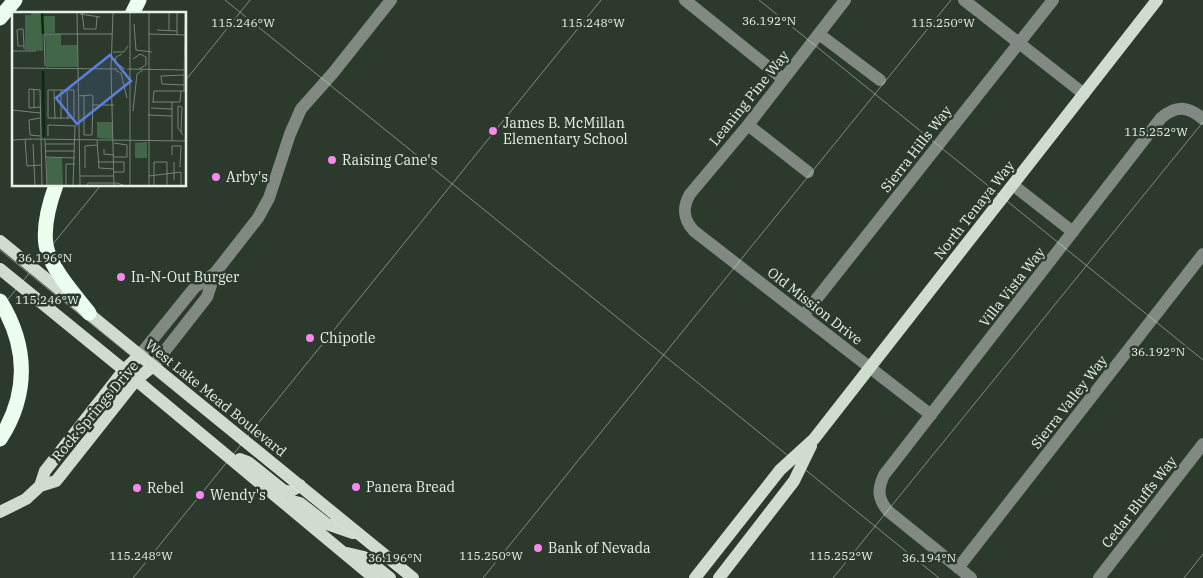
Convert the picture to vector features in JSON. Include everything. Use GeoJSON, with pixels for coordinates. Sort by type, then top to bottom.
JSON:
{"type":"FeatureCollection","features":[{"type":"Feature","properties":{"kind":"highway"},"geometry":{"type":"LineString","coordinates":[[0,18],[15,0]]}},
{"type":"Feature","properties":{"kind":"highway"},"geometry":{"type":"LineString","coordinates":[[133,12],[139,0]]}},
{"type":"Feature","properties":{"kind":"highway"},"geometry":{"type":"LineString","coordinates":[[56,186],[49,204],[45,224],[46,246],[58,273],[89,314]]}},
{"type":"Feature","properties":{"kind":"highway"},"geometry":{"type":"LineString","coordinates":[[0,301],[17,337],[22,373],[19,396],[0,439]]}},
{"type":"Feature","properties":{"kind":"main road","name":"North Tenaya Way"},"geometry":{"type":"LineString","coordinates":[[695,578],[780,470],[814,439],[1157,0]]}},
{"type":"Feature","properties":{"kind":"main road","name":"West Lake Mead Boulevard"},"geometry":{"type":"LineString","coordinates":[[0,241],[413,578]]}},
{"type":"Feature","properties":{"kind":"main road"},"geometry":{"type":"LineString","coordinates":[[0,269],[374,578]]}},
{"type":"Feature","properties":{"kind":"main road","name":"Rock Springs Drive"},"geometry":{"type":"LineString","coordinates":[[40,486],[45,471],[124,370],[140,355]]}},
{"type":"Feature","properties":{"kind":"main road","name":"Rock Springs Drive"},"geometry":{"type":"LineString","coordinates":[[0,512],[26,499],[40,486],[56,480],[136,380],[153,366]]}},
{"type":"Feature","properties":{"kind":"main road","name":"North Tenaya Way"},"geometry":{"type":"LineString","coordinates":[[721,575],[794,481],[814,439]]}},
{"type":"Feature","properties":{"kind":"main road"},"geometry":{"type":"LineString","coordinates":[[218,448],[248,462],[286,492],[294,490],[300,485]]}},
{"type":"Feature","properties":{"kind":"main road"},"geometry":{"type":"LineString","coordinates":[[769,513],[766,510],[766,505],[780,470]]}},
{"type":"Feature","properties":{"kind":"main road"},"geometry":{"type":"LineString","coordinates":[[286,505],[292,501],[300,503],[327,524],[360,535]]}},
{"type":"Feature","properties":{"kind":"main road"},"geometry":{"type":"LineString","coordinates":[[721,575],[748,524],[749,520],[746,514]]}},
{"type":"Feature","properties":{"kind":"main road"},"geometry":{"type":"LineString","coordinates":[[343,552],[364,558],[390,578]]}},
{"type":"Feature","properties":{"kind":"street","name":"Rock Springs Drive"},"geometry":{"type":"LineString","coordinates":[[140,355],[195,287],[215,273],[264,209],[290,134],[302,109],[391,0]]}},
{"type":"Feature","properties":{"kind":"street"},"geometry":{"type":"LineString","coordinates":[[685,0],[783,79]]}},
{"type":"Feature","properties":{"kind":"street","name":"Leaning Pine Way"},"geometry":{"type":"LineString","coordinates":[[685,217],[685,204],[690,194],[748,125],[845,0]]}},
{"type":"Feature","properties":{"kind":"street"},"geometry":{"type":"LineString","coordinates":[[964,0],[1084,94]]}},
{"type":"Feature","properties":{"kind":"street","name":"Sierra Hills Way"},"geometry":{"type":"LineString","coordinates":[[803,316],[1053,0]]}},
{"type":"Feature","properties":{"kind":"street"},"geometry":{"type":"LineString","coordinates":[[819,34],[880,80]]}},
{"type":"Feature","properties":{"kind":"street","name":"Villa Vista Way"},"geometry":{"type":"LineString","coordinates":[[958,568],[888,511],[882,503],[879,494],[880,484],[884,475],[1162,118],[1169,111],[1181,109],[1189,110],[1203,119]]}},
{"type":"Feature","properties":{"kind":"street"},"geometry":{"type":"LineString","coordinates":[[748,125],[808,172]]}},
{"type":"Feature","properties":{"kind":"street"},"geometry":{"type":"LineString","coordinates":[[1013,185],[1073,232]]}},
{"type":"Feature","properties":{"kind":"street","name":"Old Mission Drive"},"geometry":{"type":"LineString","coordinates":[[685,217],[687,223],[694,231],[931,415]]}},
{"type":"Feature","properties":{"kind":"street","name":"Sierra Valley Way"},"geometry":{"type":"LineString","coordinates":[[958,568],[1203,254]]}},
{"type":"Feature","properties":{"kind":"street","name":"Rock Springs Drive"},"geometry":{"type":"LineString","coordinates":[[153,366],[207,297],[215,273]]}},
{"type":"Feature","properties":{"kind":"street","name":"Cedar Bluffs Way"},"geometry":{"type":"LineString","coordinates":[[1099,578],[1203,444]]}},
{"type":"Feature","properties":{"kind":"street"},"geometry":{"type":"LineString","coordinates":[[958,568],[970,578]]}},
{"type":"Feature","properties":{"kind":"place","name":"James B. McMillan Elementary School"},"geometry":{"type":"Point","coordinates":[493,131]}},
{"type":"Feature","properties":{"kind":"place","name":"Raising Cane's"},"geometry":{"type":"Point","coordinates":[332,160]}},
{"type":"Feature","properties":{"kind":"place","name":"Arby's"},"geometry":{"type":"Point","coordinates":[216,177]}},
{"type":"Feature","properties":{"kind":"place","name":"In-N-Out Burger"},"geometry":{"type":"Point","coordinates":[121,277]}},
{"type":"Feature","properties":{"kind":"place","name":"Chipotle"},"geometry":{"type":"Point","coordinates":[310,338]}},
{"type":"Feature","properties":{"kind":"place","name":"Panera Bread"},"geometry":{"type":"Point","coordinates":[356,487]}},
{"type":"Feature","properties":{"kind":"place","name":"Rebel"},"geometry":{"type":"Point","coordinates":[137,488]}},
{"type":"Feature","properties":{"kind":"place","name":"Wendy's"},"geometry":{"type":"Point","coordinates":[200,495]}},
{"type":"Feature","properties":{"kind":"place","name":"Bank of Nevada"},"geometry":{"type":"Point","coordinates":[538,548]}}]}
